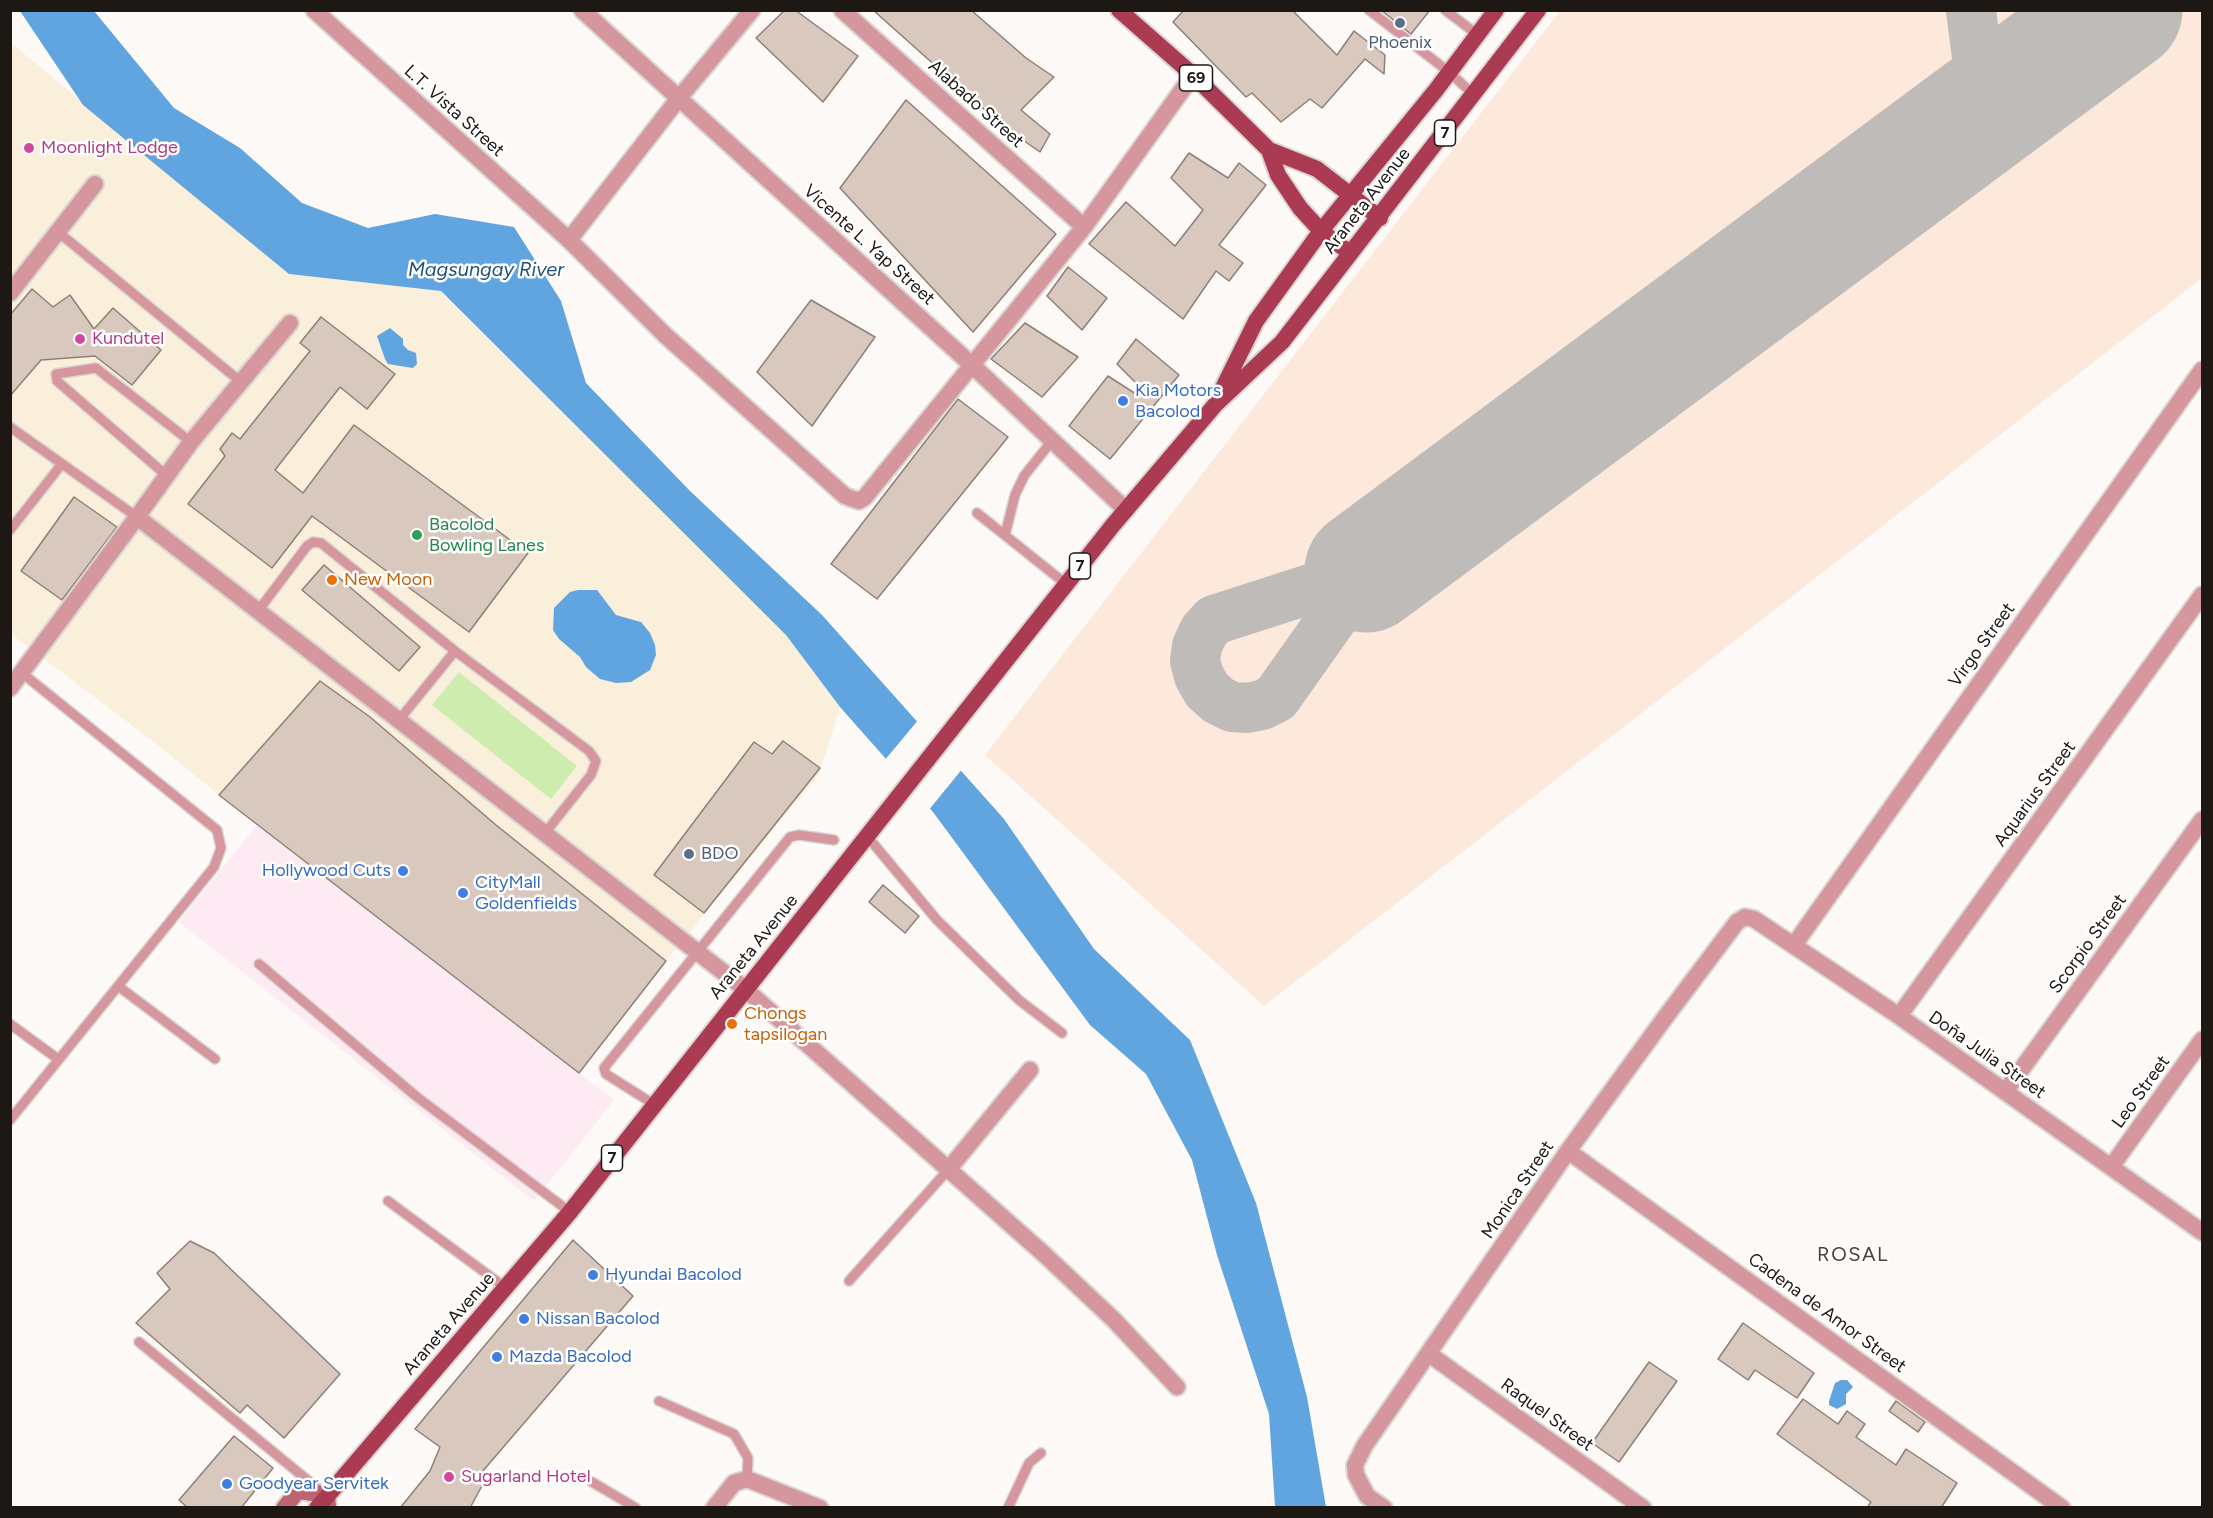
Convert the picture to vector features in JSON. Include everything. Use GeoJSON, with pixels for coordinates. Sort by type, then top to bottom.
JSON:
{"type":"FeatureCollection","features":[{"type":"Feature","properties":{"kind":"main road","name":"69"},"geometry":{"type":"LineString","coordinates":[[1119,10],[1192,75],[1269,150],[1288,194],[1321,231],[1350,253]]}},
{"type":"Feature","properties":{"kind":"main road","name":"Araneta Avenue"},"geometry":{"type":"LineString","coordinates":[[1215,405],[1256,321],[1321,231],[1496,10]]}},
{"type":"Feature","properties":{"kind":"main road","name":"Araneta Avenue"},"geometry":{"type":"LineString","coordinates":[[324,1503],[570,1212],[1126,510],[1215,405],[1282,342],[1350,253],[1380,218],[1538,10]]}},
{"type":"Feature","properties":{"kind":"main road","name":"69"},"geometry":{"type":"LineString","coordinates":[[1269,150],[1295,158],[1317,169],[1380,218]]}},
{"type":"Feature","properties":{"kind":"main road"},"geometry":{"type":"LineString","coordinates":[[284,1508],[298,1491],[324,1503]]}},
{"type":"Feature","properties":{"kind":"street","name":"L.T. Vista Street"},"geometry":{"type":"LineString","coordinates":[[314,10],[569,240],[665,335],[845,496],[859,501],[865,497],[973,366],[1084,227],[1192,75]]}},
{"type":"Feature","properties":{"kind":"street","name":"Vicente L. Yap Street"},"geometry":{"type":"LineString","coordinates":[[582,10],[973,366],[1051,442],[1126,510]]}},
{"type":"Feature","properties":{"kind":"street"},"geometry":{"type":"LineString","coordinates":[[569,240],[679,98],[752,10]]}},
{"type":"Feature","properties":{"kind":"street","name":"Alabado Street"},"geometry":{"type":"LineString","coordinates":[[842,10],[1084,227]]}},
{"type":"Feature","properties":{"kind":"street"},"geometry":{"type":"LineString","coordinates":[[10,293],[95,184]]}},
{"type":"Feature","properties":{"kind":"street"},"geometry":{"type":"LineString","coordinates":[[10,688],[16,668],[136,517],[191,442],[290,323]]}},
{"type":"Feature","properties":{"kind":"street","name":"Virgo Street"},"geometry":{"type":"LineString","coordinates":[[1794,945],[2202,372]]}},
{"type":"Feature","properties":{"kind":"street"},"geometry":{"type":"LineString","coordinates":[[136,517],[745,989],[1114,1320],[1177,1387]]}},
{"type":"Feature","properties":{"kind":"street","name":"Aquarius Street"},"geometry":{"type":"LineString","coordinates":[[1899,1016],[2202,595]]}},
{"type":"Feature","properties":{"kind":"street","name":"Scorpio Street"},"geometry":{"type":"LineString","coordinates":[[2005,1092],[2202,820]]}},
{"type":"Feature","properties":{"kind":"street","name":"Doña Julia Street"},"geometry":{"type":"LineString","coordinates":[[1744,917],[1754,919],[1899,1016],[2202,1232]]}},
{"type":"Feature","properties":{"kind":"street","name":"Monica Street"},"geometry":{"type":"LineString","coordinates":[[1384,1508],[1367,1496],[1359,1483],[1354,1465],[1380,1422],[1568,1151],[1667,1015],[1737,922],[1744,917]]}},
{"type":"Feature","properties":{"kind":"street","name":"Leo Street"},"geometry":{"type":"LineString","coordinates":[[2111,1167],[2202,1040]]}},
{"type":"Feature","properties":{"kind":"street"},"geometry":{"type":"LineString","coordinates":[[948,1170],[1030,1070]]}},
{"type":"Feature","properties":{"kind":"street","name":"Cadena de Amor Street"},"geometry":{"type":"LineString","coordinates":[[1568,1151],[2062,1508]]}},
{"type":"Feature","properties":{"kind":"street","name":"Raquel Street"},"geometry":{"type":"LineString","coordinates":[[1429,1354],[1643,1508]]}},
{"type":"Feature","properties":{"kind":"street"},"geometry":{"type":"LineString","coordinates":[[714,1508],[734,1483],[747,1479],[820,1508]]}},
{"type":"Feature","properties":{"kind":"lane"},"geometry":{"type":"LineString","coordinates":[[1369,10],[1449,72],[1474,95]]}},
{"type":"Feature","properties":{"kind":"lane"},"geometry":{"type":"LineString","coordinates":[[1445,10],[1478,35]]}},
{"type":"Feature","properties":{"kind":"lane"},"geometry":{"type":"LineString","coordinates":[[58,232],[241,382]]}},
{"type":"Feature","properties":{"kind":"lane"},"geometry":{"type":"LineString","coordinates":[[166,475],[57,381],[56,374],[96,368],[191,442]]}},
{"type":"Feature","properties":{"kind":"lane"},"geometry":{"type":"LineString","coordinates":[[10,427],[136,517]]}},
{"type":"Feature","properties":{"kind":"lane"},"geometry":{"type":"LineString","coordinates":[[1005,535],[1015,495],[1024,476],[1051,442]]}},
{"type":"Feature","properties":{"kind":"lane"},"geometry":{"type":"LineString","coordinates":[[10,531],[61,465]]}},
{"type":"Feature","properties":{"kind":"lane"},"geometry":{"type":"LineString","coordinates":[[977,513],[1066,584]]}},
{"type":"Feature","properties":{"kind":"lane"},"geometry":{"type":"LineString","coordinates":[[258,611],[307,546],[313,542],[321,543],[455,651],[589,751],[596,761],[591,775],[545,833]]}},
{"type":"Feature","properties":{"kind":"lane"},"geometry":{"type":"LineString","coordinates":[[399,720],[455,651]]}},
{"type":"Feature","properties":{"kind":"lane"},"geometry":{"type":"LineString","coordinates":[[10,1120],[214,867],[219,857],[220,840],[217,830],[16,668]]}},
{"type":"Feature","properties":{"kind":"lane"},"geometry":{"type":"LineString","coordinates":[[655,1105],[606,1074],[604,1068],[790,837],[811,836],[834,840]]}},
{"type":"Feature","properties":{"kind":"lane"},"geometry":{"type":"LineString","coordinates":[[867,836],[945,927],[1018,1000],[1062,1033]]}},
{"type":"Feature","properties":{"kind":"lane"},"geometry":{"type":"LineString","coordinates":[[259,964],[417,1097],[570,1212]]}},
{"type":"Feature","properties":{"kind":"lane"},"geometry":{"type":"LineString","coordinates":[[118,986],[215,1059]]}},
{"type":"Feature","properties":{"kind":"lane"},"geometry":{"type":"LineString","coordinates":[[10,1024],[58,1059]]}},
{"type":"Feature","properties":{"kind":"lane"},"geometry":{"type":"LineString","coordinates":[[849,1281],[948,1170]]}},
{"type":"Feature","properties":{"kind":"lane"},"geometry":{"type":"LineString","coordinates":[[388,1202],[506,1288]]}},
{"type":"Feature","properties":{"kind":"lane"},"geometry":{"type":"LineString","coordinates":[[139,1342],[324,1503]]}},
{"type":"Feature","properties":{"kind":"lane"},"geometry":{"type":"LineString","coordinates":[[659,1401],[734,1434],[748,1458],[747,1479]]}},
{"type":"Feature","properties":{"kind":"lane"},"geometry":{"type":"LineString","coordinates":[[1008,1508],[1029,1463],[1041,1453]]}},
{"type":"Feature","properties":{"kind":"lane"},"geometry":{"type":"LineString","coordinates":[[592,1482],[636,1508]]}},
{"type":"Feature","properties":{"kind":"shaded area"},"geometry":{"type":"Polygon","coordinates":[[[1560,11],[2202,11],[2202,278],[1264,1006],[985,755],[1560,11]]]}},
{"type":"Feature","properties":{"kind":"shaded area"},"geometry":{"type":"Polygon","coordinates":[[[10,42],[289,274],[440,291],[786,635],[840,707],[819,774],[666,961],[579,1073],[219,795],[154,742],[11,634],[10,42]]]}},
{"type":"Feature","properties":{"kind":"shaded area"},"geometry":{"type":"Polygon","coordinates":[[[257,825],[614,1100],[534,1201],[179,922],[257,825]]]}},
{"type":"Feature","properties":{"kind":"green space"},"geometry":{"type":"Polygon","coordinates":[[[459,672],[577,766],[551,799],[432,705],[459,672]]]}},
{"type":"Feature","properties":{"kind":"water","name":"Magsungay River"},"geometry":{"type":"Polygon","coordinates":[[[20,11],[94,11],[174,108],[240,148],[302,203],[368,228],[435,214],[514,227],[561,301],[586,383],[690,491],[822,615],[1004,819],[1094,949],[1190,1040],[1256,1203],[1307,1397],[1326,1507],[1275,1507],[1269,1414],[1217,1255],[1192,1160],[1146,1074],[1090,1025],[933,812],[840,707],[786,635],[441,291],[289,274],[83,105],[20,11]]]}},
{"type":"Feature","properties":{"kind":"water"},"geometry":{"type":"Polygon","coordinates":[[[390,328],[403,339],[403,345],[408,350],[416,353],[417,364],[413,368],[388,364],[385,359],[377,336],[390,328]]]}},
{"type":"Feature","properties":{"kind":"water"},"geometry":{"type":"Polygon","coordinates":[[[597,590],[616,615],[641,622],[650,633],[655,645],[656,655],[650,670],[631,682],[616,683],[600,679],[559,639],[553,630],[554,608],[570,592],[597,590]]]}},
{"type":"Feature","properties":{"kind":"water"},"geometry":{"type":"Polygon","coordinates":[[[1847,1380],[1853,1387],[1846,1394],[1846,1404],[1837,1409],[1829,1405],[1829,1401],[1835,1383],[1847,1380]]]}},
{"type":"Feature","properties":{"kind":"pier"},"geometry":{"type":"Polygon","coordinates":[[[919,719],[963,768],[928,811],[884,761],[919,719]]]}},
{"type":"Feature","properties":{"kind":"building"},"geometry":{"type":"Polygon","coordinates":[[[785,10],[795,10],[858,56],[823,102],[756,38],[785,10]]]}},
{"type":"Feature","properties":{"kind":"building"},"geometry":{"type":"Polygon","coordinates":[[[873,10],[971,10],[1026,58],[1054,77],[1021,110],[1050,134],[1040,152],[1004,127],[873,10]]]}},
{"type":"Feature","properties":{"kind":"building"},"geometry":{"type":"Polygon","coordinates":[[[1184,10],[1292,10],[1337,55],[1354,31],[1385,55],[1384,74],[1365,59],[1322,108],[1310,99],[1281,122],[1252,93],[1246,97],[1173,22],[1184,10]]]}},
{"type":"Feature","properties":{"kind":"building"},"geometry":{"type":"Polygon","coordinates":[[[1381,10],[1430,10],[1411,34],[1381,10]]]}},
{"type":"Feature","properties":{"kind":"building"},"geometry":{"type":"Polygon","coordinates":[[[906,100],[1056,234],[973,332],[840,188],[906,100]]]}},
{"type":"Feature","properties":{"kind":"building"},"geometry":{"type":"Polygon","coordinates":[[[1189,153],[1228,178],[1239,163],[1266,185],[1219,245],[1243,263],[1229,281],[1216,271],[1183,319],[1089,244],[1126,202],[1175,246],[1203,210],[1171,178],[1189,153]]]}},
{"type":"Feature","properties":{"kind":"building"},"geometry":{"type":"Polygon","coordinates":[[[1068,267],[1107,298],[1082,330],[1047,296],[1068,267]]]}},
{"type":"Feature","properties":{"kind":"building","name":"Kundutel"},"geometry":{"type":"Polygon","coordinates":[[[32,289],[53,307],[70,295],[94,329],[113,308],[161,350],[132,385],[95,356],[41,360],[10,396],[10,315],[32,289]]]}},
{"type":"Feature","properties":{"kind":"building"},"geometry":{"type":"Polygon","coordinates":[[[811,300],[875,337],[812,426],[757,372],[811,300]]]}},
{"type":"Feature","properties":{"kind":"building"},"geometry":{"type":"Polygon","coordinates":[[[321,317],[395,374],[367,409],[340,387],[275,470],[303,493],[354,425],[528,553],[469,632],[312,516],[272,568],[188,504],[225,456],[220,449],[232,433],[240,439],[310,351],[300,343],[321,317]]]}},
{"type":"Feature","properties":{"kind":"building"},"geometry":{"type":"Polygon","coordinates":[[[1025,323],[1078,357],[1042,397],[991,359],[1025,323]]]}},
{"type":"Feature","properties":{"kind":"building","name":"Kia Motors Bacolod"},"geometry":{"type":"Polygon","coordinates":[[[1136,339],[1179,375],[1110,459],[1069,426],[1108,376],[1139,396],[1144,391],[1117,364],[1136,339]]]}},
{"type":"Feature","properties":{"kind":"building"},"geometry":{"type":"Polygon","coordinates":[[[958,399],[1008,437],[877,599],[831,564],[958,399]]]}},
{"type":"Feature","properties":{"kind":"building"},"geometry":{"type":"Polygon","coordinates":[[[74,497],[117,527],[62,600],[21,571],[74,497]]]}},
{"type":"Feature","properties":{"kind":"building"},"geometry":{"type":"Polygon","coordinates":[[[324,565],[420,647],[399,671],[302,590],[324,565]]]}},
{"type":"Feature","properties":{"kind":"building","name":"CityMall Goldenfields"},"geometry":{"type":"Polygon","coordinates":[[[320,681],[370,717],[496,825],[666,961],[579,1073],[219,795],[320,681]]]}},
{"type":"Feature","properties":{"kind":"building"},"geometry":{"type":"Polygon","coordinates":[[[783,741],[820,768],[704,913],[654,875],[754,742],[772,754],[783,741]]]}},
{"type":"Feature","properties":{"kind":"building"},"geometry":{"type":"Polygon","coordinates":[[[883,885],[919,916],[905,933],[869,902],[883,885]]]}},
{"type":"Feature","properties":{"kind":"building"},"geometry":{"type":"Polygon","coordinates":[[[573,1240],[633,1296],[476,1479],[483,1484],[470,1508],[400,1508],[430,1471],[440,1447],[415,1429],[573,1240]]]}},
{"type":"Feature","properties":{"kind":"building"},"geometry":{"type":"Polygon","coordinates":[[[190,1241],[214,1253],[340,1374],[284,1438],[247,1405],[240,1413],[136,1323],[170,1289],[157,1273],[190,1241]]]}},
{"type":"Feature","properties":{"kind":"building"},"geometry":{"type":"Polygon","coordinates":[[[1743,1323],[1814,1373],[1797,1398],[1755,1370],[1748,1380],[1718,1359],[1743,1323]]]}},
{"type":"Feature","properties":{"kind":"building"},"geometry":{"type":"Polygon","coordinates":[[[1649,1362],[1677,1381],[1619,1462],[1592,1443],[1649,1362]]]}},
{"type":"Feature","properties":{"kind":"building"},"geometry":{"type":"Polygon","coordinates":[[[1803,1399],[1838,1424],[1847,1411],[1865,1424],[1856,1437],[1896,1465],[1906,1449],[1957,1483],[1941,1508],[1867,1508],[1871,1502],[1777,1434],[1803,1399]]]}},
{"type":"Feature","properties":{"kind":"building"},"geometry":{"type":"Polygon","coordinates":[[[1896,1401],[1925,1422],[1918,1432],[1889,1411],[1896,1401]]]}},
{"type":"Feature","properties":{"kind":"building","name":"Goodyear Servitek"},"geometry":{"type":"Polygon","coordinates":[[[234,1436],[273,1468],[241,1508],[188,1508],[179,1500],[234,1436]]]}},
{"type":"Feature","properties":{"kind":"taxiway"},"geometry":{"type":"LineString","coordinates":[[1971,10],[1984,112]]}},
{"type":"Feature","properties":{"kind":"taxiway"},"geometry":{"type":"LineString","coordinates":[[1366,571],[1276,698],[1262,705],[1247,708],[1232,707],[1218,700],[1207,690],[1199,676],[1195,661],[1197,646],[1204,631],[1214,620],[1366,571]]}},
{"type":"Feature","properties":{"kind":"runway"},"geometry":{"type":"LineString","coordinates":[[1366,571],[2121,10]]}},
{"type":"Feature","properties":{"kind":"place","name":"Phoenix"},"geometry":{"type":"Point","coordinates":[1400,23]}},
{"type":"Feature","properties":{"kind":"place","name":"Moonlight Lodge"},"geometry":{"type":"Point","coordinates":[29,148]}},
{"type":"Feature","properties":{"kind":"place","name":"Kundutel"},"geometry":{"type":"Point","coordinates":[80,339]}},
{"type":"Feature","properties":{"kind":"place","name":"Kia Motors Bacolod"},"geometry":{"type":"Point","coordinates":[1123,401]}},
{"type":"Feature","properties":{"kind":"place","name":"Bacolod Bowling Lanes"},"geometry":{"type":"Point","coordinates":[417,535]}},
{"type":"Feature","properties":{"kind":"place","name":"New Moon"},"geometry":{"type":"Point","coordinates":[332,580]}},
{"type":"Feature","properties":{"kind":"place","name":"BDO"},"geometry":{"type":"Point","coordinates":[689,854]}},
{"type":"Feature","properties":{"kind":"place","name":"Hollywood Cuts"},"geometry":{"type":"Point","coordinates":[403,871]}},
{"type":"Feature","properties":{"kind":"place","name":"CityMall Goldenfields"},"geometry":{"type":"Point","coordinates":[463,893]}},
{"type":"Feature","properties":{"kind":"place","name":"Chongs tapsilogan"},"geometry":{"type":"Point","coordinates":[732,1024]}},
{"type":"Feature","properties":{"kind":"place","name":"Hyundai Bacolod"},"geometry":{"type":"Point","coordinates":[593,1275]}},
{"type":"Feature","properties":{"kind":"place","name":"Nissan Bacolod"},"geometry":{"type":"Point","coordinates":[524,1319]}},
{"type":"Feature","properties":{"kind":"place","name":"Mazda Bacolod"},"geometry":{"type":"Point","coordinates":[497,1357]}},
{"type":"Feature","properties":{"kind":"place","name":"Sugarland Hotel"},"geometry":{"type":"Point","coordinates":[449,1477]}},
{"type":"Feature","properties":{"kind":"place","name":"Goodyear Servitek"},"geometry":{"type":"Point","coordinates":[227,1484]}},
{"type":"Feature","properties":{"kind":"district","name":"ROSAL"},"geometry":{"type":"Point","coordinates":[1853,1255]}}]}
